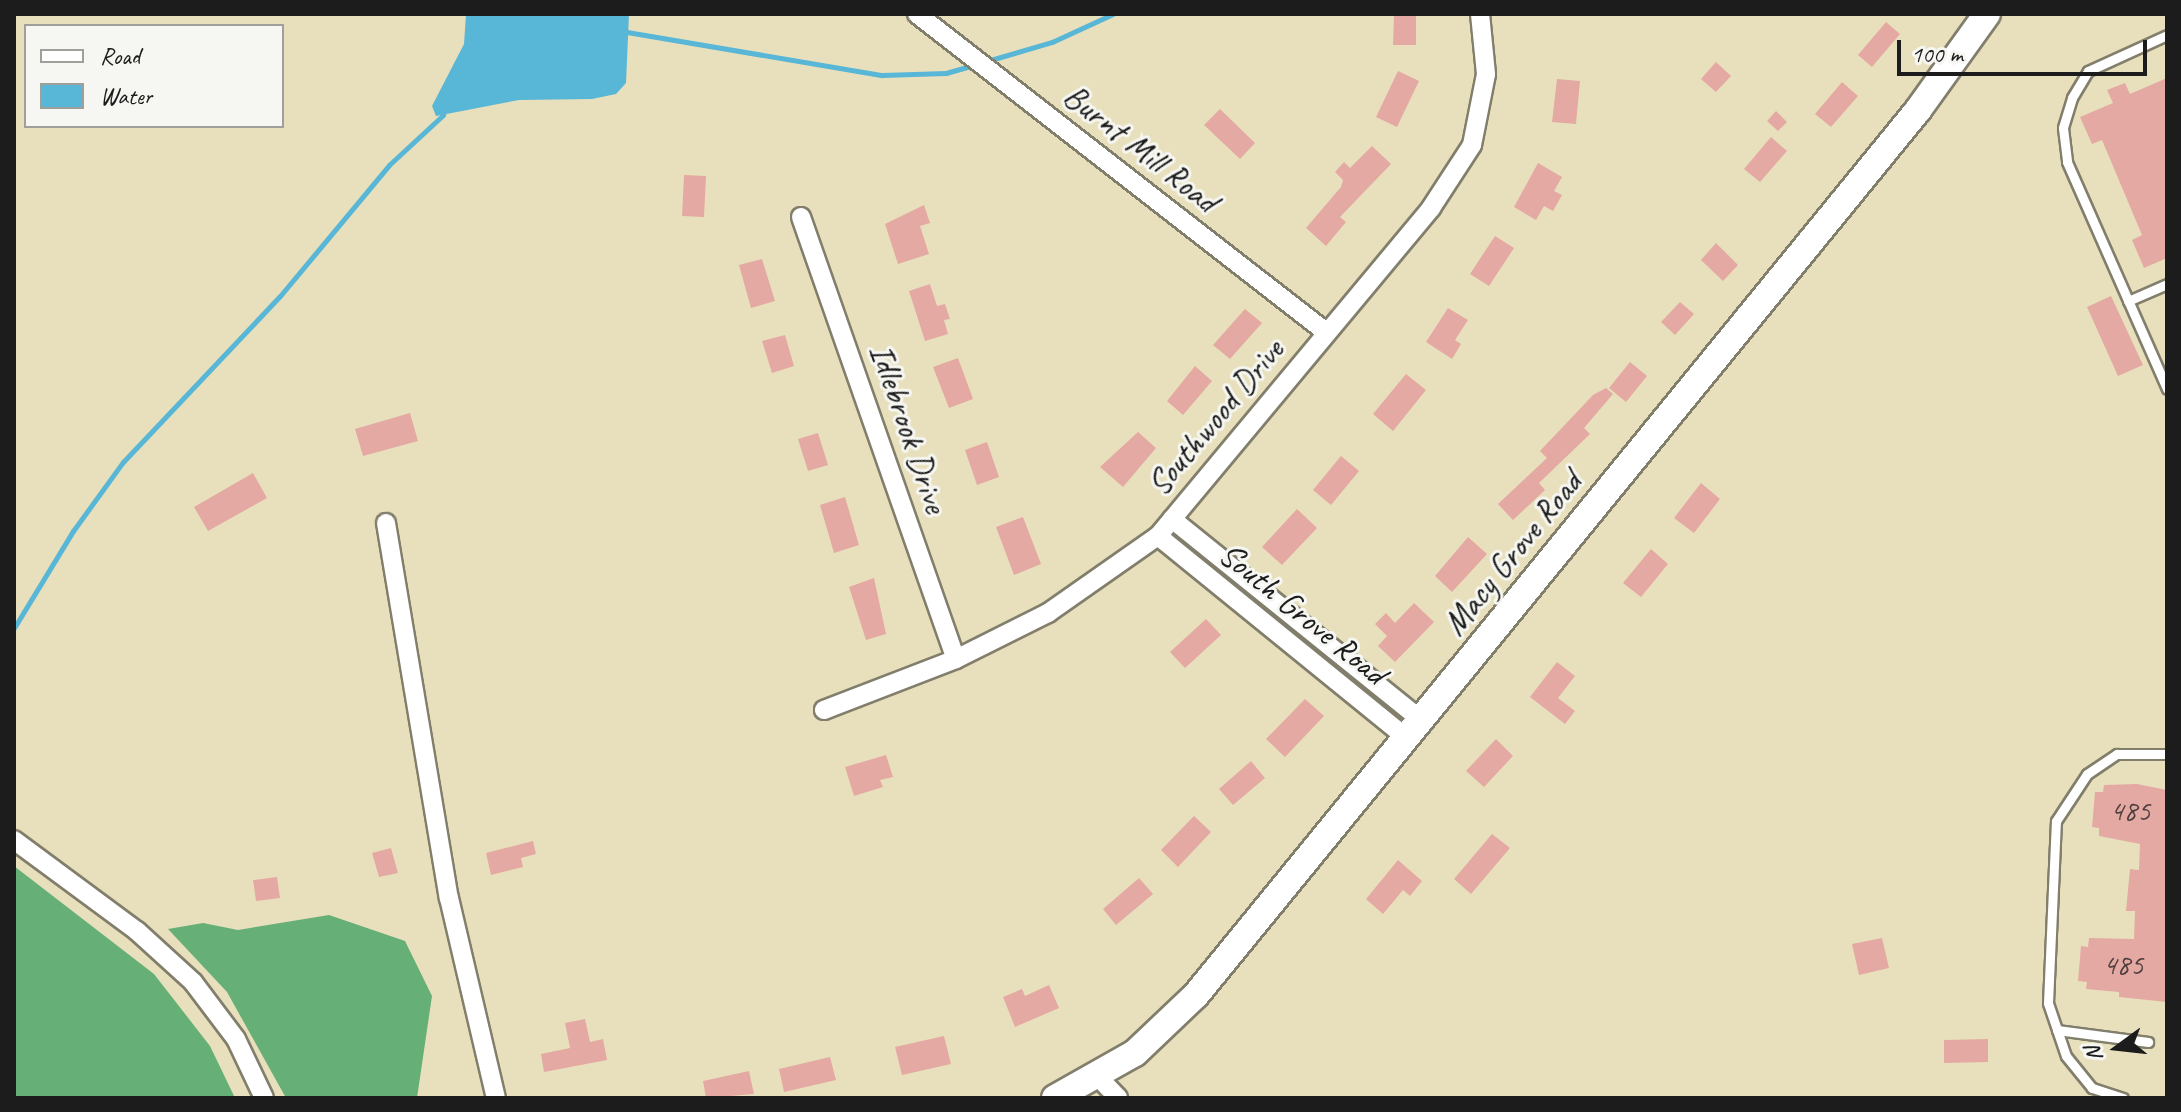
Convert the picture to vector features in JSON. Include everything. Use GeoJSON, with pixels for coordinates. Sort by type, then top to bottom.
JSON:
{"type":"FeatureCollection","features":[{"type":"Feature","properties":{"kind":"main road","name":"Macy Grove Road"},"geometry":{"type":"LineString","coordinates":[[1055,1098],[1098,1077],[1135,1053],[1196,995],[1918,110],[1987,14]]}},
{"type":"Feature","properties":{"kind":"street","name":"Burnt Mill Road"},"geometry":{"type":"LineString","coordinates":[[917,14],[938,21],[1326,332]]}},
{"type":"Feature","properties":{"kind":"street","name":"Southwood Drive"},"geometry":{"type":"LineString","coordinates":[[824,710],[956,659],[1048,613],[1158,536],[1431,208],[1472,145],[1486,74],[1480,14]]}},
{"type":"Feature","properties":{"kind":"street","name":"Idlebrook Drive"},"geometry":{"type":"LineString","coordinates":[[801,217],[956,659]]}},
{"type":"Feature","properties":{"kind":"street","name":"South Grove Road"},"geometry":{"type":"LineString","coordinates":[[1172,519],[1415,730]]}},
{"type":"Feature","properties":{"kind":"street"},"geometry":{"type":"LineString","coordinates":[[386,523],[449,898],[496,1098]]}},
{"type":"Feature","properties":{"kind":"street","name":"South Grove Road"},"geometry":{"type":"LineString","coordinates":[[1158,536],[1415,730]]}},
{"type":"Feature","properties":{"kind":"street"},"geometry":{"type":"LineString","coordinates":[[17,848],[137,931],[193,982],[236,1039],[264,1098]]}},
{"type":"Feature","properties":{"kind":"street"},"geometry":{"type":"LineString","coordinates":[[1098,1077],[1118,1098]]}},
{"type":"Feature","properties":{"kind":"lane"},"geometry":{"type":"LineString","coordinates":[[2167,35],[2088,71],[2072,98],[2063,128],[2067,162],[2167,389]]}},
{"type":"Feature","properties":{"kind":"lane"},"geometry":{"type":"LineString","coordinates":[[2128,301],[2167,284]]}},
{"type":"Feature","properties":{"kind":"lane"},"geometry":{"type":"LineString","coordinates":[[2123,1098],[2092,1088],[2066,1056],[2048,1003],[2056,821],[2087,774],[2117,754],[2167,754]]}},
{"type":"Feature","properties":{"kind":"lane"},"geometry":{"type":"LineString","coordinates":[[2057,1030],[2148,1042]]}},
{"type":"Feature","properties":{"kind":"green space"},"geometry":{"type":"Polygon","coordinates":[[[14,866],[154,974],[210,1046],[235,1098],[14,1098],[14,866]]]}},
{"type":"Feature","properties":{"kind":"green space"},"geometry":{"type":"Polygon","coordinates":[[[329,915],[405,941],[432,996],[417,1098],[286,1098],[227,992],[168,929],[203,923],[238,930],[329,915]]]}},
{"type":"Feature","properties":{"kind":"water"},"geometry":{"type":"Polygon","coordinates":[[[466,14],[629,14],[626,83],[616,94],[592,99],[519,100],[436,116],[432,106],[464,44],[466,14]]]}},
{"type":"Feature","properties":{"kind":"building"},"geometry":{"type":"Polygon","coordinates":[[[1394,14],[1416,14],[1416,45],[1393,45],[1394,14]]]}},
{"type":"Feature","properties":{"kind":"building"},"geometry":{"type":"Polygon","coordinates":[[[1886,22],[1900,34],[1872,67],[1858,55],[1886,22]]]}},
{"type":"Feature","properties":{"kind":"building"},"geometry":{"type":"Polygon","coordinates":[[[1716,62],[1731,76],[1716,92],[1701,79],[1716,62]]]}},
{"type":"Feature","properties":{"kind":"building"},"geometry":{"type":"Polygon","coordinates":[[[1398,71],[1419,81],[1397,127],[1376,117],[1398,71]]]}},
{"type":"Feature","properties":{"kind":"building"},"geometry":{"type":"Polygon","coordinates":[[[2167,78],[2167,258],[2144,268],[2132,240],[2142,235],[2102,140],[2092,144],[2080,117],[2113,103],[2107,90],[2125,83],[2130,94],[2167,78]]]}},
{"type":"Feature","properties":{"kind":"building"},"geometry":{"type":"Polygon","coordinates":[[[1557,79],[1580,81],[1576,124],[1552,122],[1557,79]]]}},
{"type":"Feature","properties":{"kind":"building"},"geometry":{"type":"Polygon","coordinates":[[[1842,82],[1858,96],[1831,127],[1815,114],[1842,82]]]}},
{"type":"Feature","properties":{"kind":"building"},"geometry":{"type":"Polygon","coordinates":[[[1220,109],[1255,143],[1240,159],[1204,125],[1220,109]]]}},
{"type":"Feature","properties":{"kind":"building"},"geometry":{"type":"Polygon","coordinates":[[[1776,111],[1787,122],[1778,131],[1767,121],[1776,111]]]}},
{"type":"Feature","properties":{"kind":"building"},"geometry":{"type":"Polygon","coordinates":[[[1771,137],[1787,151],[1760,182],[1744,169],[1771,137]]]}},
{"type":"Feature","properties":{"kind":"building"},"geometry":{"type":"Polygon","coordinates":[[[1372,146],[1391,164],[1340,217],[1346,222],[1326,246],[1306,228],[1341,187],[1343,180],[1335,172],[1344,162],[1350,168],[1372,146]]]}},
{"type":"Feature","properties":{"kind":"building"},"geometry":{"type":"Polygon","coordinates":[[[1538,163],[1562,177],[1554,191],[1562,195],[1553,211],[1544,206],[1536,220],[1514,207],[1538,163]]]}},
{"type":"Feature","properties":{"kind":"building"},"geometry":{"type":"Polygon","coordinates":[[[684,175],[706,176],[704,217],[682,216],[684,175]]]}},
{"type":"Feature","properties":{"kind":"building"},"geometry":{"type":"Polygon","coordinates":[[[924,205],[930,223],[920,226],[929,254],[898,264],[885,224],[924,205]]]}},
{"type":"Feature","properties":{"kind":"building"},"geometry":{"type":"Polygon","coordinates":[[[1495,236],[1514,248],[1489,286],[1470,274],[1495,236]]]}},
{"type":"Feature","properties":{"kind":"building"},"geometry":{"type":"Polygon","coordinates":[[[1716,243],[1738,265],[1723,281],[1701,260],[1716,243]]]}},
{"type":"Feature","properties":{"kind":"building"},"geometry":{"type":"Polygon","coordinates":[[[762,259],[775,301],[751,308],[739,265],[762,259]]]}},
{"type":"Feature","properties":{"kind":"building"},"geometry":{"type":"Polygon","coordinates":[[[930,284],[937,306],[945,304],[950,319],[944,320],[948,334],[925,341],[909,291],[930,284]]]}},
{"type":"Feature","properties":{"kind":"building"},"geometry":{"type":"Polygon","coordinates":[[[2111,296],[2143,365],[2118,376],[2087,307],[2111,296]]]}},
{"type":"Feature","properties":{"kind":"building"},"geometry":{"type":"Polygon","coordinates":[[[1680,302],[1694,314],[1675,335],[1661,322],[1680,302]]]}},
{"type":"Feature","properties":{"kind":"building"},"geometry":{"type":"Polygon","coordinates":[[[1448,308],[1468,320],[1455,340],[1461,344],[1452,359],[1426,342],[1448,308]]]}},
{"type":"Feature","properties":{"kind":"building"},"geometry":{"type":"Polygon","coordinates":[[[1245,309],[1262,323],[1230,359],[1213,345],[1245,309]]]}},
{"type":"Feature","properties":{"kind":"building"},"geometry":{"type":"Polygon","coordinates":[[[785,335],[794,366],[772,373],[762,341],[785,335]]]}},
{"type":"Feature","properties":{"kind":"building"},"geometry":{"type":"Polygon","coordinates":[[[958,358],[973,399],[949,408],[933,367],[958,358]]]}},
{"type":"Feature","properties":{"kind":"building"},"geometry":{"type":"Polygon","coordinates":[[[1630,362],[1647,376],[1626,402],[1609,388],[1630,362]]]}},
{"type":"Feature","properties":{"kind":"building"},"geometry":{"type":"Polygon","coordinates":[[[1195,366],[1212,381],[1183,415],[1167,401],[1195,366]]]}},
{"type":"Feature","properties":{"kind":"building"},"geometry":{"type":"Polygon","coordinates":[[[1406,374],[1426,390],[1393,431],[1373,414],[1406,374]]]}},
{"type":"Feature","properties":{"kind":"building"},"geometry":{"type":"Polygon","coordinates":[[[1606,388],[1613,394],[1584,428],[1590,434],[1539,483],[1545,490],[1513,520],[1498,504],[1547,458],[1540,451],[1593,395],[1606,388]]]}},
{"type":"Feature","properties":{"kind":"building"},"geometry":{"type":"Polygon","coordinates":[[[410,413],[418,441],[363,456],[355,429],[410,413]]]}},
{"type":"Feature","properties":{"kind":"building"},"geometry":{"type":"Polygon","coordinates":[[[1138,432],[1156,448],[1123,487],[1100,467],[1138,432]]]}},
{"type":"Feature","properties":{"kind":"building"},"geometry":{"type":"Polygon","coordinates":[[[818,433],[828,465],[808,471],[798,439],[818,433]]]}},
{"type":"Feature","properties":{"kind":"building"},"geometry":{"type":"Polygon","coordinates":[[[987,442],[999,477],[977,485],[965,450],[987,442]]]}},
{"type":"Feature","properties":{"kind":"building"},"geometry":{"type":"Polygon","coordinates":[[[1341,456],[1359,471],[1331,505],[1313,490],[1341,456]]]}},
{"type":"Feature","properties":{"kind":"building"},"geometry":{"type":"Polygon","coordinates":[[[253,473],[267,498],[208,531],[194,507],[253,473]]]}},
{"type":"Feature","properties":{"kind":"building"},"geometry":{"type":"Polygon","coordinates":[[[1701,483],[1720,499],[1694,533],[1674,518],[1701,483]]]}},
{"type":"Feature","properties":{"kind":"building"},"geometry":{"type":"Polygon","coordinates":[[[845,497],[859,545],[834,553],[820,505],[845,497]]]}},
{"type":"Feature","properties":{"kind":"building"},"geometry":{"type":"Polygon","coordinates":[[[1297,509],[1317,528],[1282,565],[1262,547],[1297,509]]]}},
{"type":"Feature","properties":{"kind":"building"},"geometry":{"type":"Polygon","coordinates":[[[1023,517],[1041,564],[1014,575],[996,527],[1023,517]]]}},
{"type":"Feature","properties":{"kind":"building"},"geometry":{"type":"Polygon","coordinates":[[[1468,537],[1487,554],[1452,592],[1435,576],[1468,537]]]}},
{"type":"Feature","properties":{"kind":"building"},"geometry":{"type":"Polygon","coordinates":[[[1651,549],[1668,564],[1641,597],[1623,583],[1651,549]]]}},
{"type":"Feature","properties":{"kind":"building"},"geometry":{"type":"Polygon","coordinates":[[[874,578],[886,634],[866,640],[849,587],[874,578]]]}},
{"type":"Feature","properties":{"kind":"building"},"geometry":{"type":"Polygon","coordinates":[[[1414,603],[1434,622],[1395,662],[1378,646],[1387,636],[1375,624],[1386,613],[1395,623],[1414,603]]]}},
{"type":"Feature","properties":{"kind":"building"},"geometry":{"type":"Polygon","coordinates":[[[1206,619],[1221,635],[1185,668],[1170,652],[1206,619]]]}},
{"type":"Feature","properties":{"kind":"building"},"geometry":{"type":"Polygon","coordinates":[[[1557,662],[1575,676],[1558,698],[1575,711],[1565,724],[1530,697],[1557,662]]]}},
{"type":"Feature","properties":{"kind":"building"},"geometry":{"type":"Polygon","coordinates":[[[1305,699],[1324,716],[1285,757],[1266,739],[1305,699]]]}},
{"type":"Feature","properties":{"kind":"building"},"geometry":{"type":"Polygon","coordinates":[[[1496,739],[1513,756],[1484,787],[1466,771],[1496,739]]]}},
{"type":"Feature","properties":{"kind":"building"},"geometry":{"type":"Polygon","coordinates":[[[886,755],[893,777],[880,780],[883,787],[854,796],[845,767],[886,755]]]}},
{"type":"Feature","properties":{"kind":"building"},"geometry":{"type":"Polygon","coordinates":[[[1251,761],[1265,778],[1233,805],[1219,789],[1251,761]]]}},
{"type":"Feature","properties":{"kind":"building"},"geometry":{"type":"Polygon","coordinates":[[[2137,784],[2167,790],[2167,1002],[2119,997],[2119,992],[2086,989],[2087,982],[2078,981],[2081,946],[2088,947],[2089,938],[2134,939],[2135,911],[2126,911],[2130,869],[2139,870],[2140,844],[2099,836],[2099,828],[2092,827],[2095,792],[2103,792],[2104,785],[2137,784]]]}},
{"type":"Feature","properties":{"kind":"building"},"geometry":{"type":"Polygon","coordinates":[[[1194,816],[1211,832],[1178,867],[1161,850],[1194,816]]]}},
{"type":"Feature","properties":{"kind":"building"},"geometry":{"type":"Polygon","coordinates":[[[1492,834],[1510,848],[1471,894],[1454,879],[1492,834]]]}},
{"type":"Feature","properties":{"kind":"building"},"geometry":{"type":"Polygon","coordinates":[[[533,841],[536,854],[521,858],[523,867],[491,875],[486,853],[533,841]]]}},
{"type":"Feature","properties":{"kind":"building"},"geometry":{"type":"Polygon","coordinates":[[[391,848],[398,873],[379,877],[372,853],[391,848]]]}},
{"type":"Feature","properties":{"kind":"building"},"geometry":{"type":"Polygon","coordinates":[[[1398,860],[1422,881],[1410,896],[1403,890],[1383,914],[1366,899],[1398,860]]]}},
{"type":"Feature","properties":{"kind":"building"},"geometry":{"type":"Polygon","coordinates":[[[277,877],[280,898],[256,901],[253,880],[277,877]]]}},
{"type":"Feature","properties":{"kind":"building"},"geometry":{"type":"Polygon","coordinates":[[[1139,878],[1153,894],[1116,925],[1103,909],[1139,878]]]}},
{"type":"Feature","properties":{"kind":"building"},"geometry":{"type":"Polygon","coordinates":[[[1882,938],[1889,968],[1859,975],[1852,944],[1882,938]]]}},
{"type":"Feature","properties":{"kind":"building"},"geometry":{"type":"Polygon","coordinates":[[[1049,985],[1059,1008],[1015,1027],[1003,997],[1022,989],[1025,996],[1049,985]]]}},
{"type":"Feature","properties":{"kind":"building"},"geometry":{"type":"Polygon","coordinates":[[[585,1019],[590,1042],[603,1039],[607,1060],[544,1072],[541,1054],[570,1048],[565,1023],[585,1019]]]}},
{"type":"Feature","properties":{"kind":"building"},"geometry":{"type":"Polygon","coordinates":[[[944,1036],[951,1064],[902,1075],[895,1047],[944,1036]]]}},
{"type":"Feature","properties":{"kind":"building"},"geometry":{"type":"Polygon","coordinates":[[[1988,1039],[1988,1062],[1944,1063],[1944,1040],[1988,1039]]]}},
{"type":"Feature","properties":{"kind":"building"},"geometry":{"type":"Polygon","coordinates":[[[830,1057],[836,1080],[784,1092],[779,1069],[830,1057]]]}},
{"type":"Feature","properties":{"kind":"building"},"geometry":{"type":"Polygon","coordinates":[[[749,1071],[754,1094],[706,1098],[703,1081],[749,1071]]]}},
{"type":"Feature","properties":{"kind":"waterway"},"geometry":{"type":"LineString","coordinates":[[987,61],[1052,42],[1113,14]]}},
{"type":"Feature","properties":{"kind":"waterway"},"geometry":{"type":"LineString","coordinates":[[621,31],[882,75],[946,73],[974,65]]}},
{"type":"Feature","properties":{"kind":"waterway"},"geometry":{"type":"LineString","coordinates":[[14,628],[73,531],[123,462],[280,296],[389,165],[443,115]]}}]}
